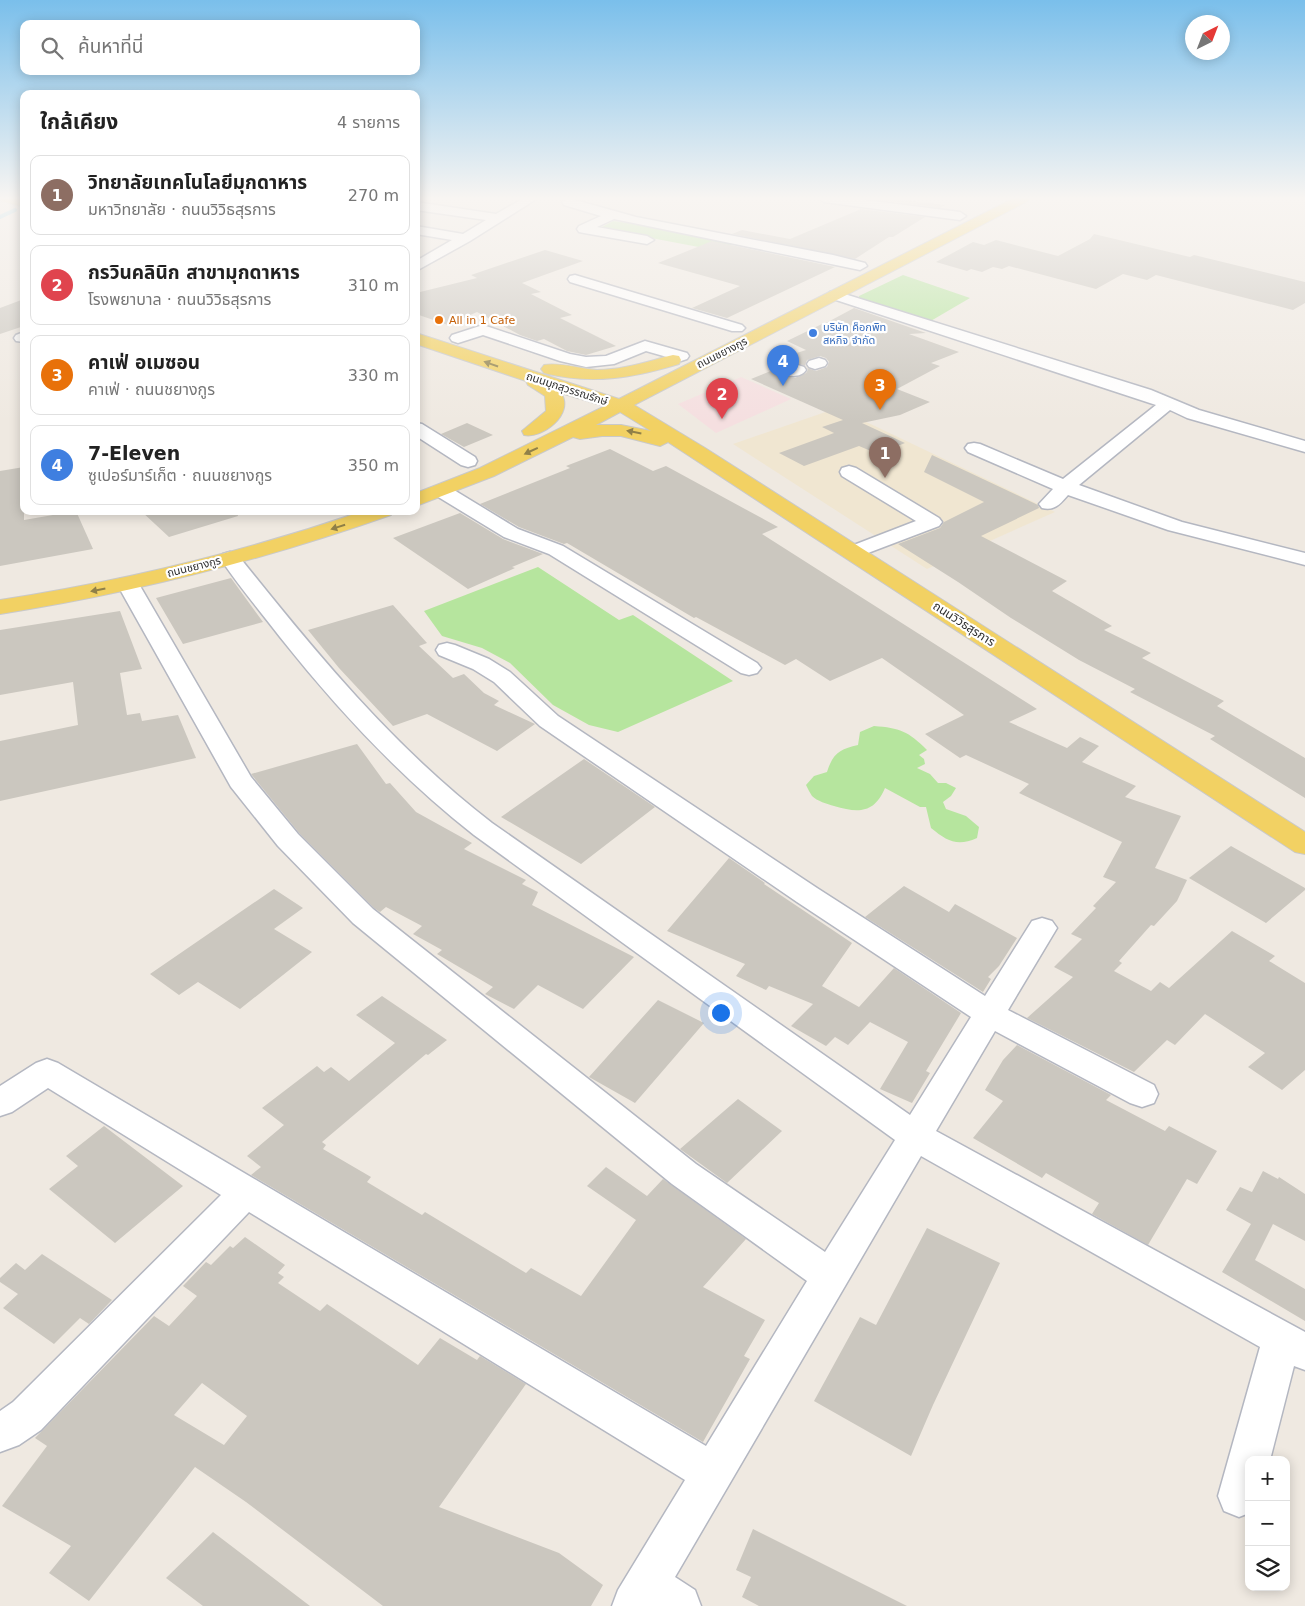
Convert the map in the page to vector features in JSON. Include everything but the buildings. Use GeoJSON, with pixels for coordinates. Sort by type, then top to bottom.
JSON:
{"type":"FeatureCollection","features":[{"type":"Feature","properties":{"kind":"main road"},"geometry":{"type":"LineString","coordinates":[[842,275],[846,273]]}},
{"type":"Feature","properties":{"kind":"main road","name":"ถนนชยางกูร"},"geometry":{"type":"LineString","coordinates":[[420,480],[468,461],[531,431],[697,366],[878,273]]}},
{"type":"Feature","properties":{"kind":"main road","name":"ถนนชยางกูร"},"geometry":{"type":"LineString","coordinates":[[420,499],[442,491],[556,439],[610,399],[677,358],[807,292]]}},
{"type":"Feature","properties":{"kind":"main road","name":"ถนนมุกสุวรรณรักษ์"},"geometry":{"type":"LineString","coordinates":[[420,325],[458,338],[534,371],[610,399]]}},
{"type":"Feature","properties":{"kind":"main road","name":"ถนนมุกสุวรรณรักษ์"},"geometry":{"type":"LineString","coordinates":[[420,339],[534,371]]}},
{"type":"Feature","properties":{"kind":"main road"},"geometry":{"type":"LineString","coordinates":[[534,371],[604,376],[625,374],[677,358]]}},
{"type":"Feature","properties":{"kind":"main road"},"geometry":{"type":"LineString","coordinates":[[697,366],[669,388],[660,398],[660,408],[666,421],[698,452]]}},
{"type":"Feature","properties":{"kind":"main road"},"geometry":{"type":"LineString","coordinates":[[531,431],[555,413],[557,401],[552,392],[534,371]]}},
{"type":"Feature","properties":{"kind":"main road","name":"ถนนวิวิธสุรการ"},"geometry":{"type":"LineString","coordinates":[[610,399],[698,452],[1305,845]]}},
{"type":"Feature","properties":{"kind":"main road"},"geometry":{"type":"LineString","coordinates":[[556,439],[588,431],[615,428],[640,433],[698,452]]}},
{"type":"Feature","properties":{"kind":"main road","name":"ถนนชยางกูร"},"geometry":{"type":"LineString","coordinates":[[0,589],[31,585],[134,565],[220,545],[322,515]]}},
{"type":"Feature","properties":{"kind":"main road","name":"ถนนชยางกูร"},"geometry":{"type":"LineString","coordinates":[[0,607],[128,584],[230,558],[372,515]]}},
{"type":"Feature","properties":{"kind":"street"},"geometry":{"type":"LineString","coordinates":[[575,279],[737,328]]}},
{"type":"Feature","properties":{"kind":"street"},"geometry":{"type":"LineString","coordinates":[[835,295],[1144,394],[1192,414],[1305,447]]}},
{"type":"Feature","properties":{"kind":"street"},"geometry":{"type":"LineString","coordinates":[[458,338],[483,330],[566,358],[586,362],[608,361],[644,346],[677,358]]}},
{"type":"Feature","properties":{"kind":"street"},"geometry":{"type":"LineString","coordinates":[[1048,504],[1065,487],[1167,404]]}},
{"type":"Feature","properties":{"kind":"street"},"geometry":{"type":"LineString","coordinates":[[420,431],[468,461]]}},
{"type":"Feature","properties":{"kind":"street"},"geometry":{"type":"LineString","coordinates":[[974,448],[1065,487],[1175,526],[1305,559]]}},
{"type":"Feature","properties":{"kind":"street"},"geometry":{"type":"LineString","coordinates":[[849,472],[932,522],[852,552]]}},
{"type":"Feature","properties":{"kind":"street"},"geometry":{"type":"LineString","coordinates":[[442,491],[511,533],[556,550],[749,668]]}},
{"type":"Feature","properties":{"kind":"street"},"geometry":{"type":"LineString","coordinates":[[230,558],[327,681],[379,736],[441,796],[491,835],[915,1136],[1294,1346],[1239,1496]]}},
{"type":"Feature","properties":{"kind":"street"},"geometry":{"type":"LineString","coordinates":[[128,584],[240,781],[288,840],[364,916],[684,1174],[830,1276]]}},
{"type":"Feature","properties":{"kind":"street"},"geometry":{"type":"LineString","coordinates":[[447,650],[482,664],[502,677],[549,721],[807,895],[988,1014],[1142,1094]]}},
{"type":"Feature","properties":{"kind":"street"},"geometry":{"type":"LineString","coordinates":[[653,1599],[714,1474],[830,1276],[1042,928]]}},
{"type":"Feature","properties":{"kind":"street"},"geometry":{"type":"LineString","coordinates":[[0,1103],[48,1072],[714,1474]]}},
{"type":"Feature","properties":{"kind":"street"},"geometry":{"type":"LineString","coordinates":[[0,1432],[5,1431],[27,1416],[247,1191]]}},
{"type":"Feature","properties":{"kind":"shaded area"},"geometry":{"type":"Polygon","coordinates":[[[741,377],[791,399],[716,433],[678,404],[741,377]]]}},
{"type":"Feature","properties":{"kind":"shaded area"},"geometry":{"type":"Polygon","coordinates":[[[837,408],[1055,512],[927,569],[733,444],[837,408]]]}},
{"type":"Feature","properties":{"kind":"green space"},"geometry":{"type":"Polygon","coordinates":[[[903,275],[970,298],[929,322],[859,298],[859,296],[903,275]]]}},
{"type":"Feature","properties":{"kind":"green space"},"geometry":{"type":"Polygon","coordinates":[[[538,567],[619,620],[633,615],[733,681],[618,732],[589,725],[553,705],[510,663],[482,648],[442,636],[424,611],[538,567]]]}},
{"type":"Feature","properties":{"kind":"green space"},"geometry":{"type":"Polygon","coordinates":[[[874,726],[897,729],[909,735],[927,750],[919,755],[924,759],[925,764],[917,768],[930,774],[938,783],[946,783],[956,788],[951,796],[943,802],[946,809],[966,816],[979,827],[977,838],[964,842],[947,839],[931,828],[926,807],[920,807],[885,788],[876,803],[870,807],[858,810],[828,804],[812,796],[806,785],[814,776],[827,772],[832,760],[838,753],[846,748],[858,745],[860,732],[874,726]]]}},
{"type":"Feature","properties":{"kind":"place","name":"All in 1 Cafe"},"geometry":{"type":"Point","coordinates":[439,320]}},
{"type":"Feature","properties":{"kind":"place","name":"บริษัท ค็อกพิท สหกิจ จำกัด"},"geometry":{"type":"Point","coordinates":[813,333]}},
{"type":"Feature","properties":{"kind":"place","name":"7-Eleven"},"geometry":{"type":"Point","coordinates":[783,386]}},
{"type":"Feature","properties":{"kind":"place","name":"คาเฟ่ อเมซอน"},"geometry":{"type":"Point","coordinates":[880,410]}},
{"type":"Feature","properties":{"kind":"place","name":"กรวินคลินิก สาขามุกดาหาร"},"geometry":{"type":"Point","coordinates":[722,419]}},
{"type":"Feature","properties":{"kind":"place","name":"วิทยาลัยเทคโนโลยีมุกดาหาร"},"geometry":{"type":"Point","coordinates":[885,478]}}]}
